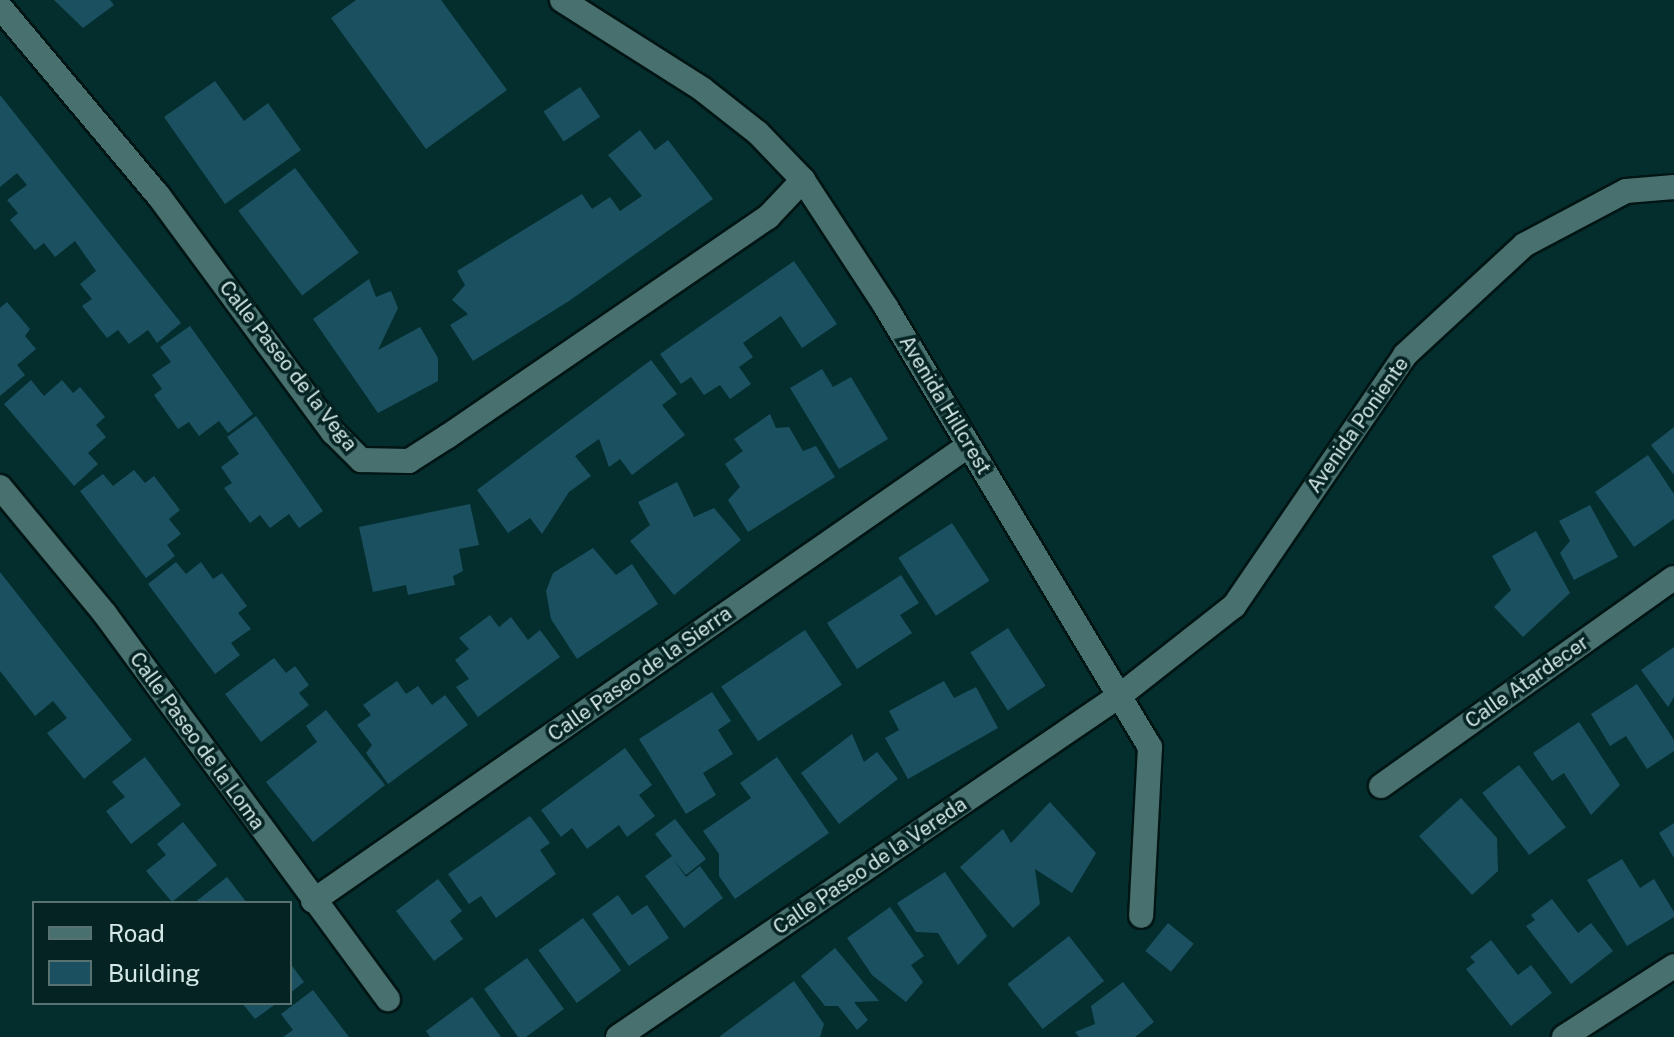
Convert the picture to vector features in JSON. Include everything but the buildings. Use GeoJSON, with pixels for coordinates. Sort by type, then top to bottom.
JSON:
{"type":"FeatureCollection","features":[{"type":"Feature","properties":{"kind":"street","name":"Avenida Hillcrest"},"geometry":{"type":"LineString","coordinates":[[562,0],[702,89],[758,133],[803,180],[1122,694],[1150,747],[1141,916]]}},
{"type":"Feature","properties":{"kind":"street","name":"Calle Paseo de la Vega"},"geometry":{"type":"LineString","coordinates":[[0,7],[158,195],[333,432],[361,460],[409,461],[768,217],[803,180]]}},
{"type":"Feature","properties":{"kind":"street","name":"Avenida Poniente"},"geometry":{"type":"LineString","coordinates":[[1122,694],[1234,606],[1405,355],[1524,245],[1626,191],[1674,187]]}},
{"type":"Feature","properties":{"kind":"street","name":"Calle Paseo de la Sierra"},"geometry":{"type":"LineString","coordinates":[[313,901],[968,446]]}},
{"type":"Feature","properties":{"kind":"street","name":"Calle Paseo de la Loma"},"geometry":{"type":"LineString","coordinates":[[0,487],[105,614],[388,999]]}},
{"type":"Feature","properties":{"kind":"street","name":"Calle Atardecer"},"geometry":{"type":"LineString","coordinates":[[1381,786],[1674,578]]}},
{"type":"Feature","properties":{"kind":"street","name":"Calle Paseo de la Vereda"},"geometry":{"type":"LineString","coordinates":[[618,1037],[1122,694]]}},
{"type":"Feature","properties":{"kind":"street"},"geometry":{"type":"LineString","coordinates":[[1564,1037],[1674,966]]}}]}
